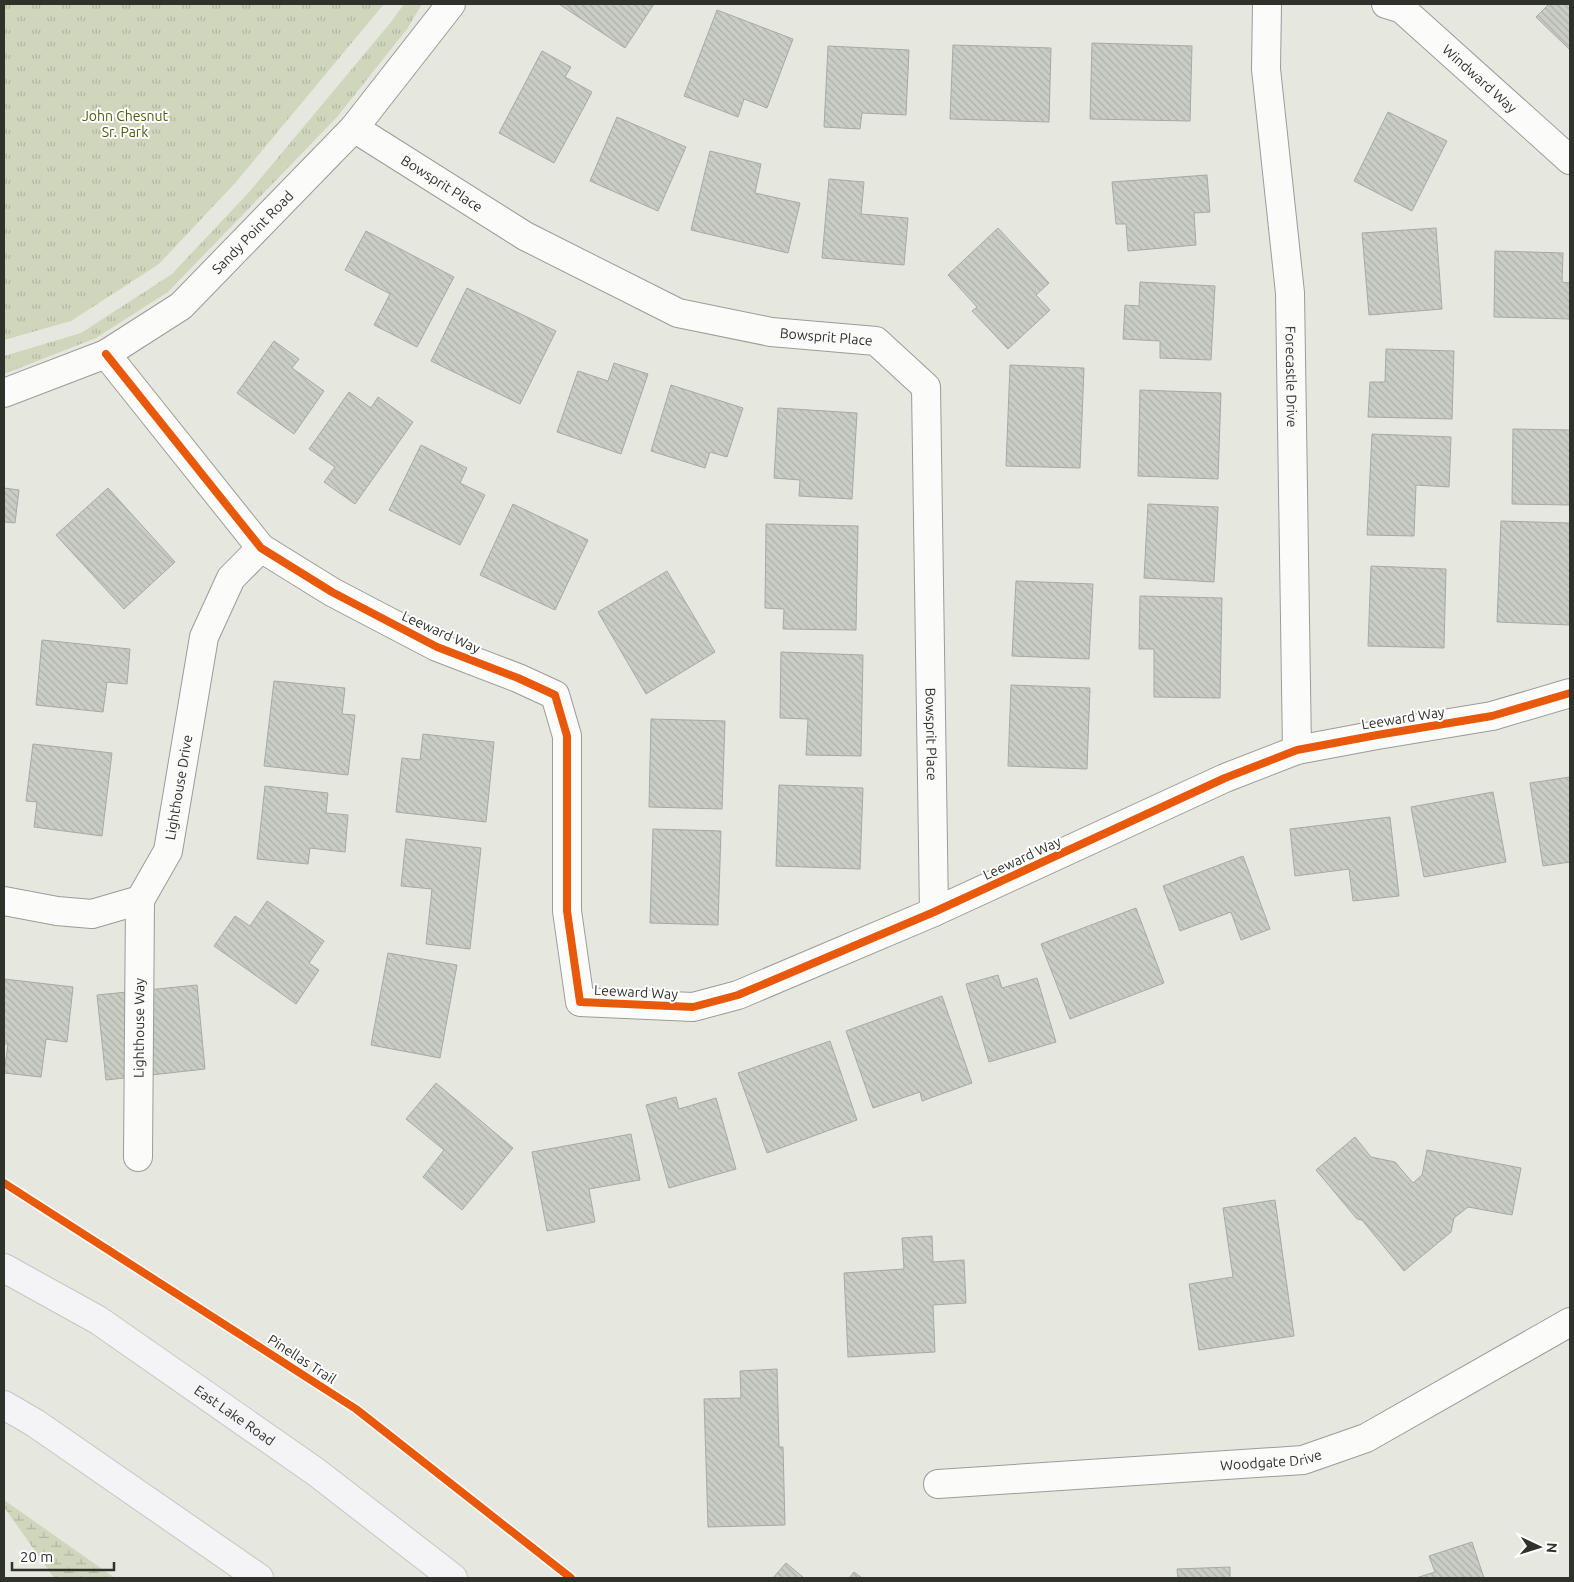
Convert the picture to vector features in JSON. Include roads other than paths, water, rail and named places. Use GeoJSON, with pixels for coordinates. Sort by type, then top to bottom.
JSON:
{"type":"FeatureCollection","features":[{"type":"Feature","properties":{"kind":"main road","name":"East Lake Road"},"geometry":{"type":"LineString","coordinates":[[4,1268],[106,1326],[316,1472],[453,1578]]}},
{"type":"Feature","properties":{"kind":"main road"},"geometry":{"type":"LineString","coordinates":[[4,1405],[36,1423],[259,1578]]}},
{"type":"Feature","properties":{"kind":"street","name":"Sandy Point Road"},"geometry":{"type":"LineString","coordinates":[[4,393],[106,354],[181,306],[354,128],[451,4]]}},
{"type":"Feature","properties":{"kind":"street","name":"Forecastle Drive"},"geometry":{"type":"LineString","coordinates":[[1267,4],[1266,69],[1290,293],[1297,750]]}},
{"type":"Feature","properties":{"kind":"street","name":"Windward Way"},"geometry":{"type":"LineString","coordinates":[[1386,4],[1402,10],[1570,160]]}},
{"type":"Feature","properties":{"kind":"street","name":"Bowsprit Place"},"geometry":{"type":"LineString","coordinates":[[354,128],[525,236],[678,314],[771,332],[876,341],[926,387],[934,912]]}},
{"type":"Feature","properties":{"kind":"street","name":"Leeward Way"},"geometry":{"type":"LineString","coordinates":[[106,354],[261,548],[332,592],[437,647],[518,678],[555,695],[567,736],[567,911],[580,1002],[693,1008],[738,995],[934,912],[1225,778],[1297,750],[1492,716],[1570,693]]}},
{"type":"Feature","properties":{"kind":"street","name":"Lighthouse Drive"},"geometry":{"type":"LineString","coordinates":[[140,900],[168,850],[204,637],[231,578],[261,548]]}},
{"type":"Feature","properties":{"kind":"street"},"geometry":{"type":"LineString","coordinates":[[4,901],[57,911],[92,914],[140,900]]}},
{"type":"Feature","properties":{"kind":"street","name":"Lighthouse Way"},"geometry":{"type":"LineString","coordinates":[[138,1157],[140,900]]}},
{"type":"Feature","properties":{"kind":"street","name":"Woodgate Drive"},"geometry":{"type":"LineString","coordinates":[[938,1484],[1303,1460],[1366,1438],[1570,1322]]}},
{"type":"Feature","properties":{"kind":"park label","name":"John Chesnut Sr. Park"},"geometry":{"type":"Point","coordinates":[125,124]}}]}
